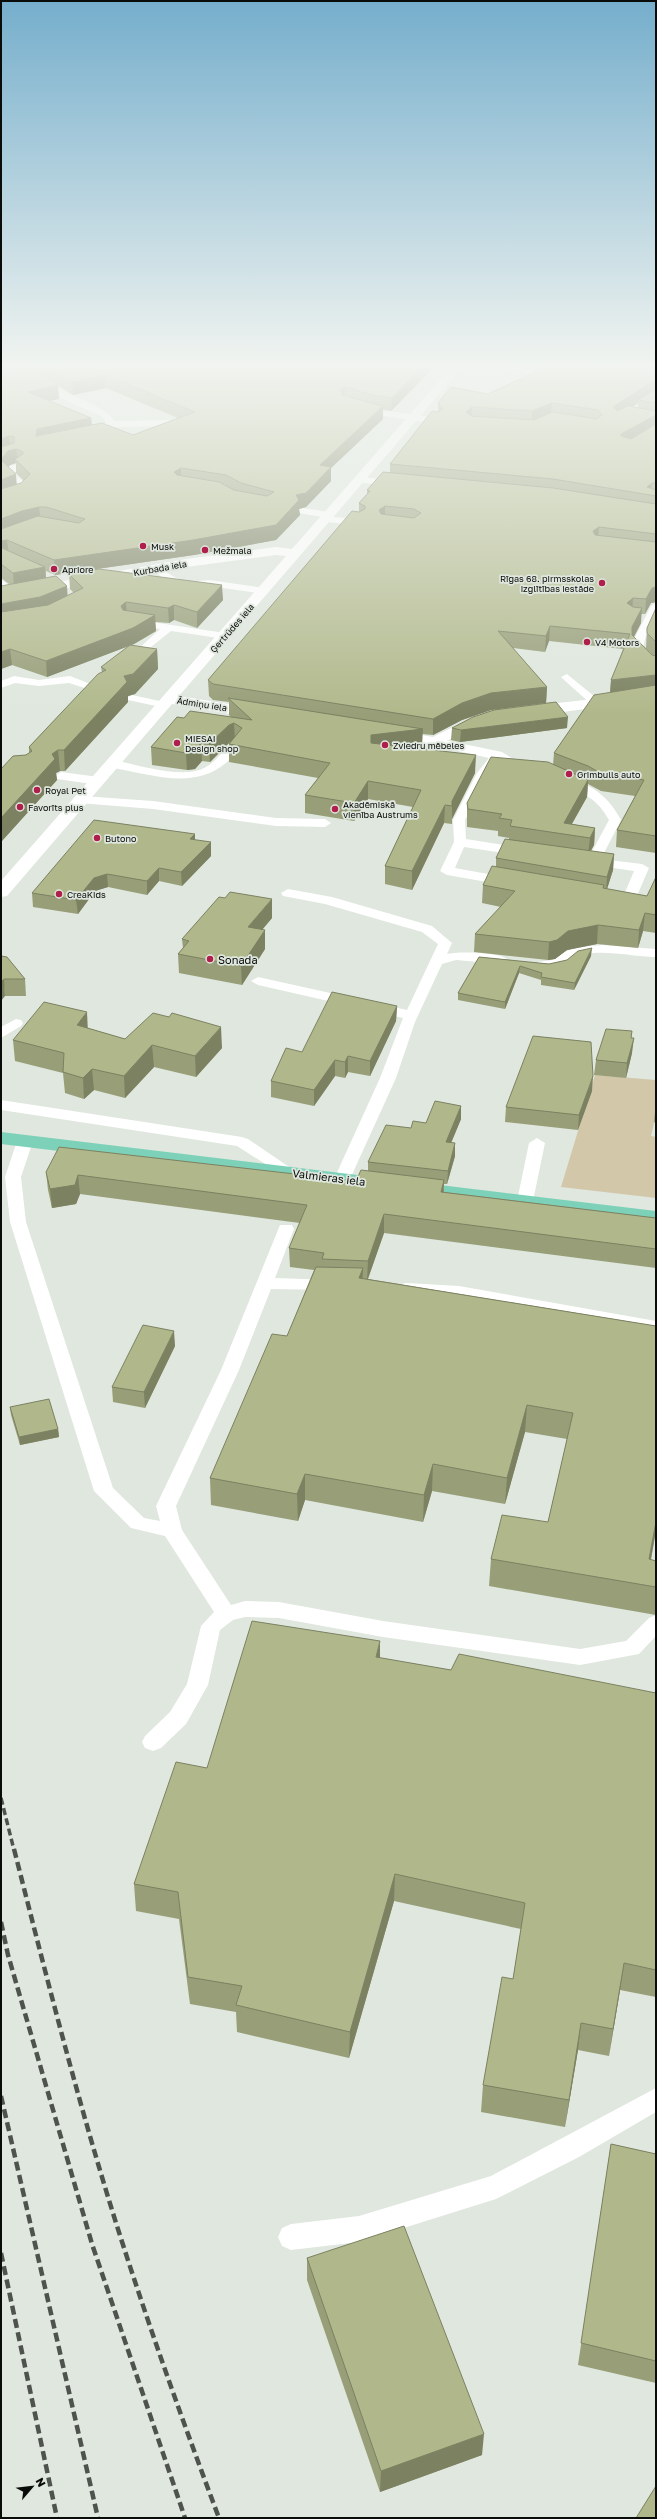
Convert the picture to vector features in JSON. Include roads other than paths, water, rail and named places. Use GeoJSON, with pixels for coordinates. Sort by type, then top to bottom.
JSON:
{"type":"FeatureCollection","features":[{"type":"Feature","properties":{"kind":"main road","name":"Valmieras iela"},"geometry":{"type":"LineString","coordinates":[[1,1138],[656,1217]]}},
{"type":"Feature","properties":{"kind":"street","name":"Ģertrūdes iela"},"geometry":{"type":"LineString","coordinates":[[1,892],[84,800],[360,481]]}},
{"type":"Feature","properties":{"kind":"street","name":"Kurbada iela"},"geometry":{"type":"LineString","coordinates":[[6,595],[54,582],[276,550],[296,553]]}},
{"type":"Feature","properties":{"kind":"street"},"geometry":{"type":"LineString","coordinates":[[513,714],[656,696]]}},
{"type":"Feature","properties":{"kind":"street","name":"Ādmiņu iela"},"geometry":{"type":"LineString","coordinates":[[167,702],[273,716]]}},
{"type":"Feature","properties":{"kind":"street"},"geometry":{"type":"LineString","coordinates":[[374,732],[435,742],[467,724],[490,716]]}},
{"type":"Feature","properties":{"kind":"lane"},"geometry":{"type":"LineString","coordinates":[[1,499],[19,494],[25,488],[14,481]]}},
{"type":"Feature","properties":{"kind":"lane"},"geometry":{"type":"LineString","coordinates":[[365,481],[405,485]]}},
{"type":"Feature","properties":{"kind":"lane"},"geometry":{"type":"LineString","coordinates":[[302,511],[359,522]]}},
{"type":"Feature","properties":{"kind":"lane"},"geometry":{"type":"LineString","coordinates":[[156,568],[170,579],[186,585],[209,583],[264,591]]}},
{"type":"Feature","properties":{"kind":"lane"},"geometry":{"type":"LineString","coordinates":[[1,582],[6,595]]}},
{"type":"Feature","properties":{"kind":"lane"},"geometry":{"type":"LineString","coordinates":[[54,582],[68,596]]}},
{"type":"Feature","properties":{"kind":"lane"},"geometry":{"type":"LineString","coordinates":[[656,606],[638,643],[638,650],[656,668]]}},
{"type":"Feature","properties":{"kind":"lane"},"geometry":{"type":"LineString","coordinates":[[637,618],[650,619]]}},
{"type":"Feature","properties":{"kind":"lane"},"geometry":{"type":"LineString","coordinates":[[128,622],[225,636]]}},
{"type":"Feature","properties":{"kind":"lane"},"geometry":{"type":"LineString","coordinates":[[141,652],[168,628]]}},
{"type":"Feature","properties":{"kind":"lane"},"geometry":{"type":"LineString","coordinates":[[567,677],[596,703]]}},
{"type":"Feature","properties":{"kind":"lane"},"geometry":{"type":"LineString","coordinates":[[1,685],[14,679],[39,683],[70,679],[100,690]]}},
{"type":"Feature","properties":{"kind":"lane"},"geometry":{"type":"LineString","coordinates":[[132,698],[167,702]]}},
{"type":"Feature","properties":{"kind":"lane"},"geometry":{"type":"LineString","coordinates":[[435,742],[498,755],[518,763]]}},
{"type":"Feature","properties":{"kind":"lane"},"geometry":{"type":"LineString","coordinates":[[114,764],[177,774],[199,774],[209,771],[235,746]]}},
{"type":"Feature","properties":{"kind":"lane"},"geometry":{"type":"LineString","coordinates":[[498,755],[483,773],[459,820],[460,842],[447,871],[526,884]]}},
{"type":"Feature","properties":{"kind":"lane"},"geometry":{"type":"LineString","coordinates":[[61,776],[99,781]]}},
{"type":"Feature","properties":{"kind":"lane"},"geometry":{"type":"LineString","coordinates":[[558,779],[582,787],[605,801],[615,820],[593,862]]}},
{"type":"Feature","properties":{"kind":"lane"},"geometry":{"type":"LineString","coordinates":[[84,800],[111,804],[121,802],[153,805],[277,822],[303,820],[324,823]]}},
{"type":"Feature","properties":{"kind":"lane"},"geometry":{"type":"LineString","coordinates":[[460,842],[538,854]]}},
{"type":"Feature","properties":{"kind":"lane"},"geometry":{"type":"LineString","coordinates":[[570,858],[642,868],[628,902],[604,898]]}},
{"type":"Feature","properties":{"kind":"lane"},"geometry":{"type":"LineString","coordinates":[[288,893],[327,900],[427,929],[445,943],[438,961],[412,1014],[388,1078],[342,1179]]}},
{"type":"Feature","properties":{"kind":"lane"},"geometry":{"type":"LineString","coordinates":[[438,961],[456,956],[548,966],[561,963],[572,954],[597,948],[632,954],[656,953]]}},
{"type":"Feature","properties":{"kind":"lane"},"geometry":{"type":"LineString","coordinates":[[258,981],[412,1014]]}},
{"type":"Feature","properties":{"kind":"lane"},"geometry":{"type":"LineString","coordinates":[[1,1034],[16,1024]]}},
{"type":"Feature","properties":{"kind":"lane"},"geometry":{"type":"LineString","coordinates":[[1,1104],[242,1142],[290,1173]]}},
{"type":"Feature","properties":{"kind":"lane"},"geometry":{"type":"LineString","coordinates":[[26,1141],[13,1177],[18,1222],[104,1491],[138,1523],[172,1531]]}},
{"type":"Feature","properties":{"kind":"lane"},"geometry":{"type":"LineString","coordinates":[[525,1201],[537,1143]]}},
{"type":"Feature","properties":{"kind":"lane"},"geometry":{"type":"LineString","coordinates":[[226,1614],[172,1531],[166,1506],[230,1370],[286,1230]]}},
{"type":"Feature","properties":{"kind":"lane"},"geometry":{"type":"LineString","coordinates":[[265,1283],[349,1286]]}},
{"type":"Feature","properties":{"kind":"lane"},"geometry":{"type":"LineString","coordinates":[[388,1287],[460,1291],[656,1327]]}},
{"type":"Feature","properties":{"kind":"lane"},"geometry":{"type":"LineString","coordinates":[[153,1742],[178,1718],[197,1685],[211,1626],[226,1614],[245,1609],[279,1610],[383,1629],[580,1657],[632,1648],[656,1623]]}},
{"type":"Feature","properties":{"kind":"lane"},"geometry":{"type":"LineString","coordinates":[[291,2237],[359,2229],[496,2187],[570,2149],[656,2099]]}},
{"type":"Feature","properties":{"kind":"railway"},"geometry":{"type":"LineString","coordinates":[[1,1798],[14,1850]]}},
{"type":"Feature","properties":{"kind":"railway"},"geometry":{"type":"LineString","coordinates":[[14,1849],[63,2038],[103,2179],[153,2336],[219,2518]]}},
{"type":"Feature","properties":{"kind":"railway"},"geometry":{"type":"LineString","coordinates":[[1,1922],[8,1955],[92,2244],[185,2518]]}},
{"type":"Feature","properties":{"kind":"railway"},"geometry":{"type":"LineString","coordinates":[[1,2096],[98,2518]]}},
{"type":"Feature","properties":{"kind":"railway"},"geometry":{"type":"LineString","coordinates":[[1,2253],[57,2518]]}},
{"type":"Feature","properties":{"kind":"place","name":"Musk"},"geometry":{"type":"Point","coordinates":[143,546]}},
{"type":"Feature","properties":{"kind":"place","name":"Mežmala"},"geometry":{"type":"Point","coordinates":[205,550]}},
{"type":"Feature","properties":{"kind":"place","name":"Apriore"},"geometry":{"type":"Point","coordinates":[54,569]}},
{"type":"Feature","properties":{"kind":"place","name":"Rīgas 68. pirmsskolas izglītības iestāde"},"geometry":{"type":"Point","coordinates":[602,583]}},
{"type":"Feature","properties":{"kind":"place","name":"V4 Motors"},"geometry":{"type":"Point","coordinates":[587,642]}},
{"type":"Feature","properties":{"kind":"place","name":"MIESAI Design shop"},"geometry":{"type":"Point","coordinates":[177,743]}},
{"type":"Feature","properties":{"kind":"place","name":"Zviedru mēbeles"},"geometry":{"type":"Point","coordinates":[385,745]}},
{"type":"Feature","properties":{"kind":"place","name":"Grimbulls auto"},"geometry":{"type":"Point","coordinates":[569,774]}},
{"type":"Feature","properties":{"kind":"place","name":"Royal Pet"},"geometry":{"type":"Point","coordinates":[37,790]}},
{"type":"Feature","properties":{"kind":"place","name":"Favorīts plus"},"geometry":{"type":"Point","coordinates":[20,807]}},
{"type":"Feature","properties":{"kind":"place","name":"Akadēmiskā vienība Austrums"},"geometry":{"type":"Point","coordinates":[335,809]}},
{"type":"Feature","properties":{"kind":"place","name":"Butono"},"geometry":{"type":"Point","coordinates":[97,838]}},
{"type":"Feature","properties":{"kind":"place","name":"CreaKids"},"geometry":{"type":"Point","coordinates":[59,894]}},
{"type":"Feature","properties":{"kind":"place","name":"Sonada"},"geometry":{"type":"Point","coordinates":[210,959]}}]}
